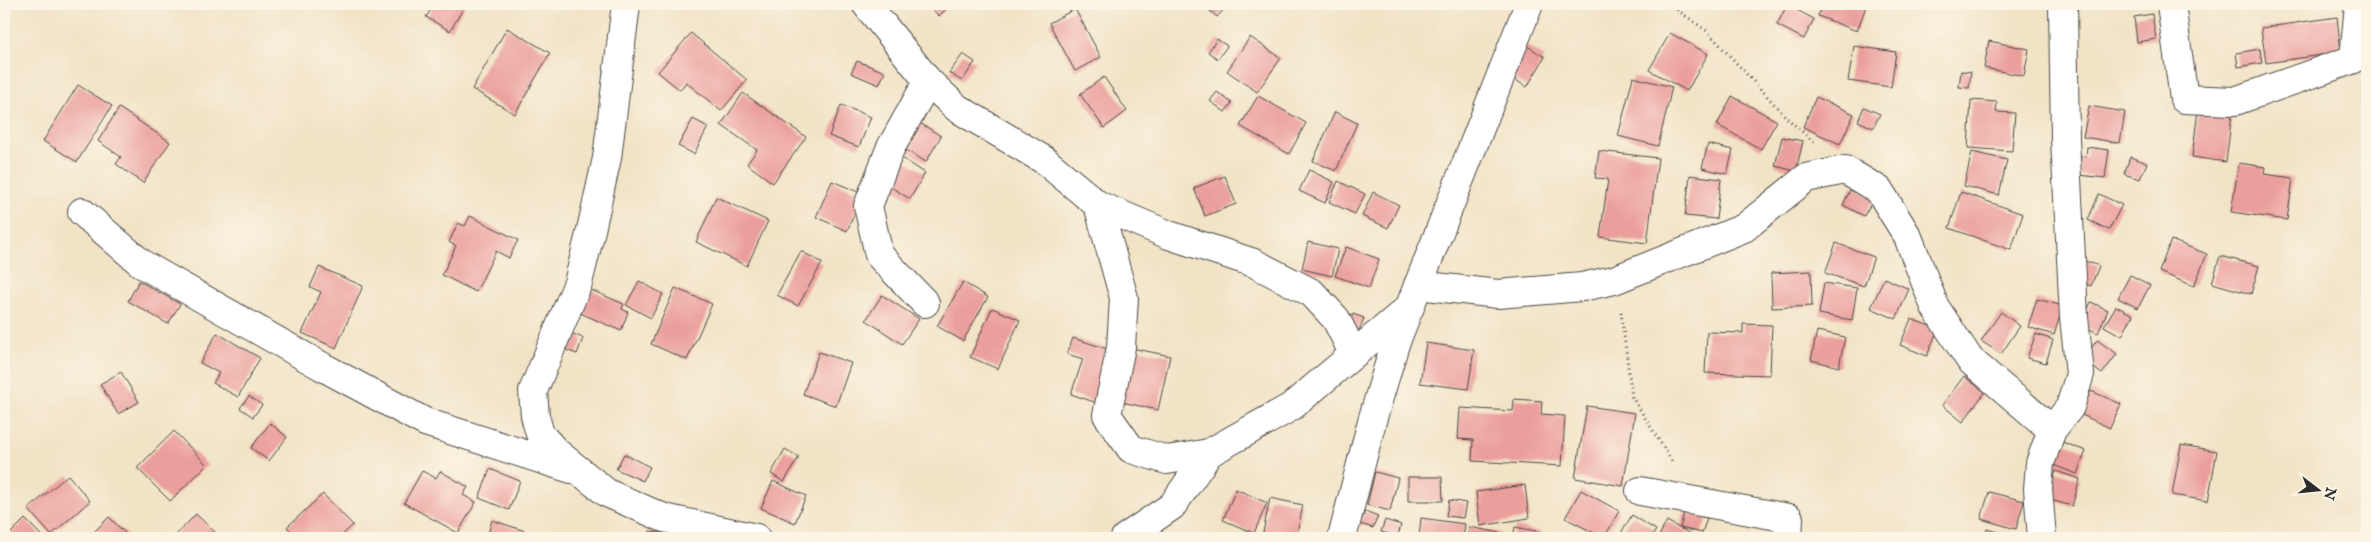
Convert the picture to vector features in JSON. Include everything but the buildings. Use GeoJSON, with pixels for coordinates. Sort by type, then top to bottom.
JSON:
{"type":"FeatureCollection","features":[{"type":"Feature","properties":{"kind":"street"},"geometry":{"type":"LineString","coordinates":[[626,4],[607,158],[578,283],[533,391],[535,416],[540,434],[578,470],[606,493],[664,518],[756,538]]}},
{"type":"Feature","properties":{"kind":"street"},"geometry":{"type":"LineString","coordinates":[[866,4],[928,81],[957,108],[1044,160],[1098,205],[1169,235],[1254,263],[1312,293],[1336,319],[1353,352]]}},
{"type":"Feature","properties":{"kind":"street"},"geometry":{"type":"LineString","coordinates":[[1342,538],[1372,421],[1395,344],[1529,4]]}},
{"type":"Feature","properties":{"kind":"street"},"geometry":{"type":"LineString","coordinates":[[2042,538],[2038,489],[2040,463],[2052,430],[2070,407],[2080,374],[2074,317],[2065,139],[2062,4]]}},
{"type":"Feature","properties":{"kind":"street"},"geometry":{"type":"LineString","coordinates":[[2171,4],[2184,99],[2235,101],[2354,59],[2359,4]]}},
{"type":"Feature","properties":{"kind":"street"},"geometry":{"type":"LineString","coordinates":[[924,302],[879,255],[868,206],[890,149],[928,81]]}},
{"type":"Feature","properties":{"kind":"street"},"geometry":{"type":"LineString","coordinates":[[1098,205],[1124,298],[1121,347],[1108,415],[1130,449],[1167,460],[1209,454],[1291,406],[1414,296],[1498,294],[1582,287],[1614,280],[1744,228],[1806,178],[1845,170],[1879,190],[1908,237],[1935,307],[1970,360],[2052,430]]}},
{"type":"Feature","properties":{"kind":"street"},"geometry":{"type":"LineString","coordinates":[[82,212],[142,264],[323,368],[425,422],[578,470]]}},
{"type":"Feature","properties":{"kind":"street"},"geometry":{"type":"LineString","coordinates":[[1125,538],[1172,506],[1209,454]]}},
{"type":"Feature","properties":{"kind":"street"},"geometry":{"type":"LineString","coordinates":[[1640,491],[1789,518],[1788,538]]}},
{"type":"Feature","properties":{"kind":"path"},"geometry":{"type":"LineString","coordinates":[[1669,4],[1708,31],[1787,118],[1845,170]]}},
{"type":"Feature","properties":{"kind":"path"},"geometry":{"type":"LineString","coordinates":[[1614,280],[1621,310],[1632,397],[1697,502]]}}]}
